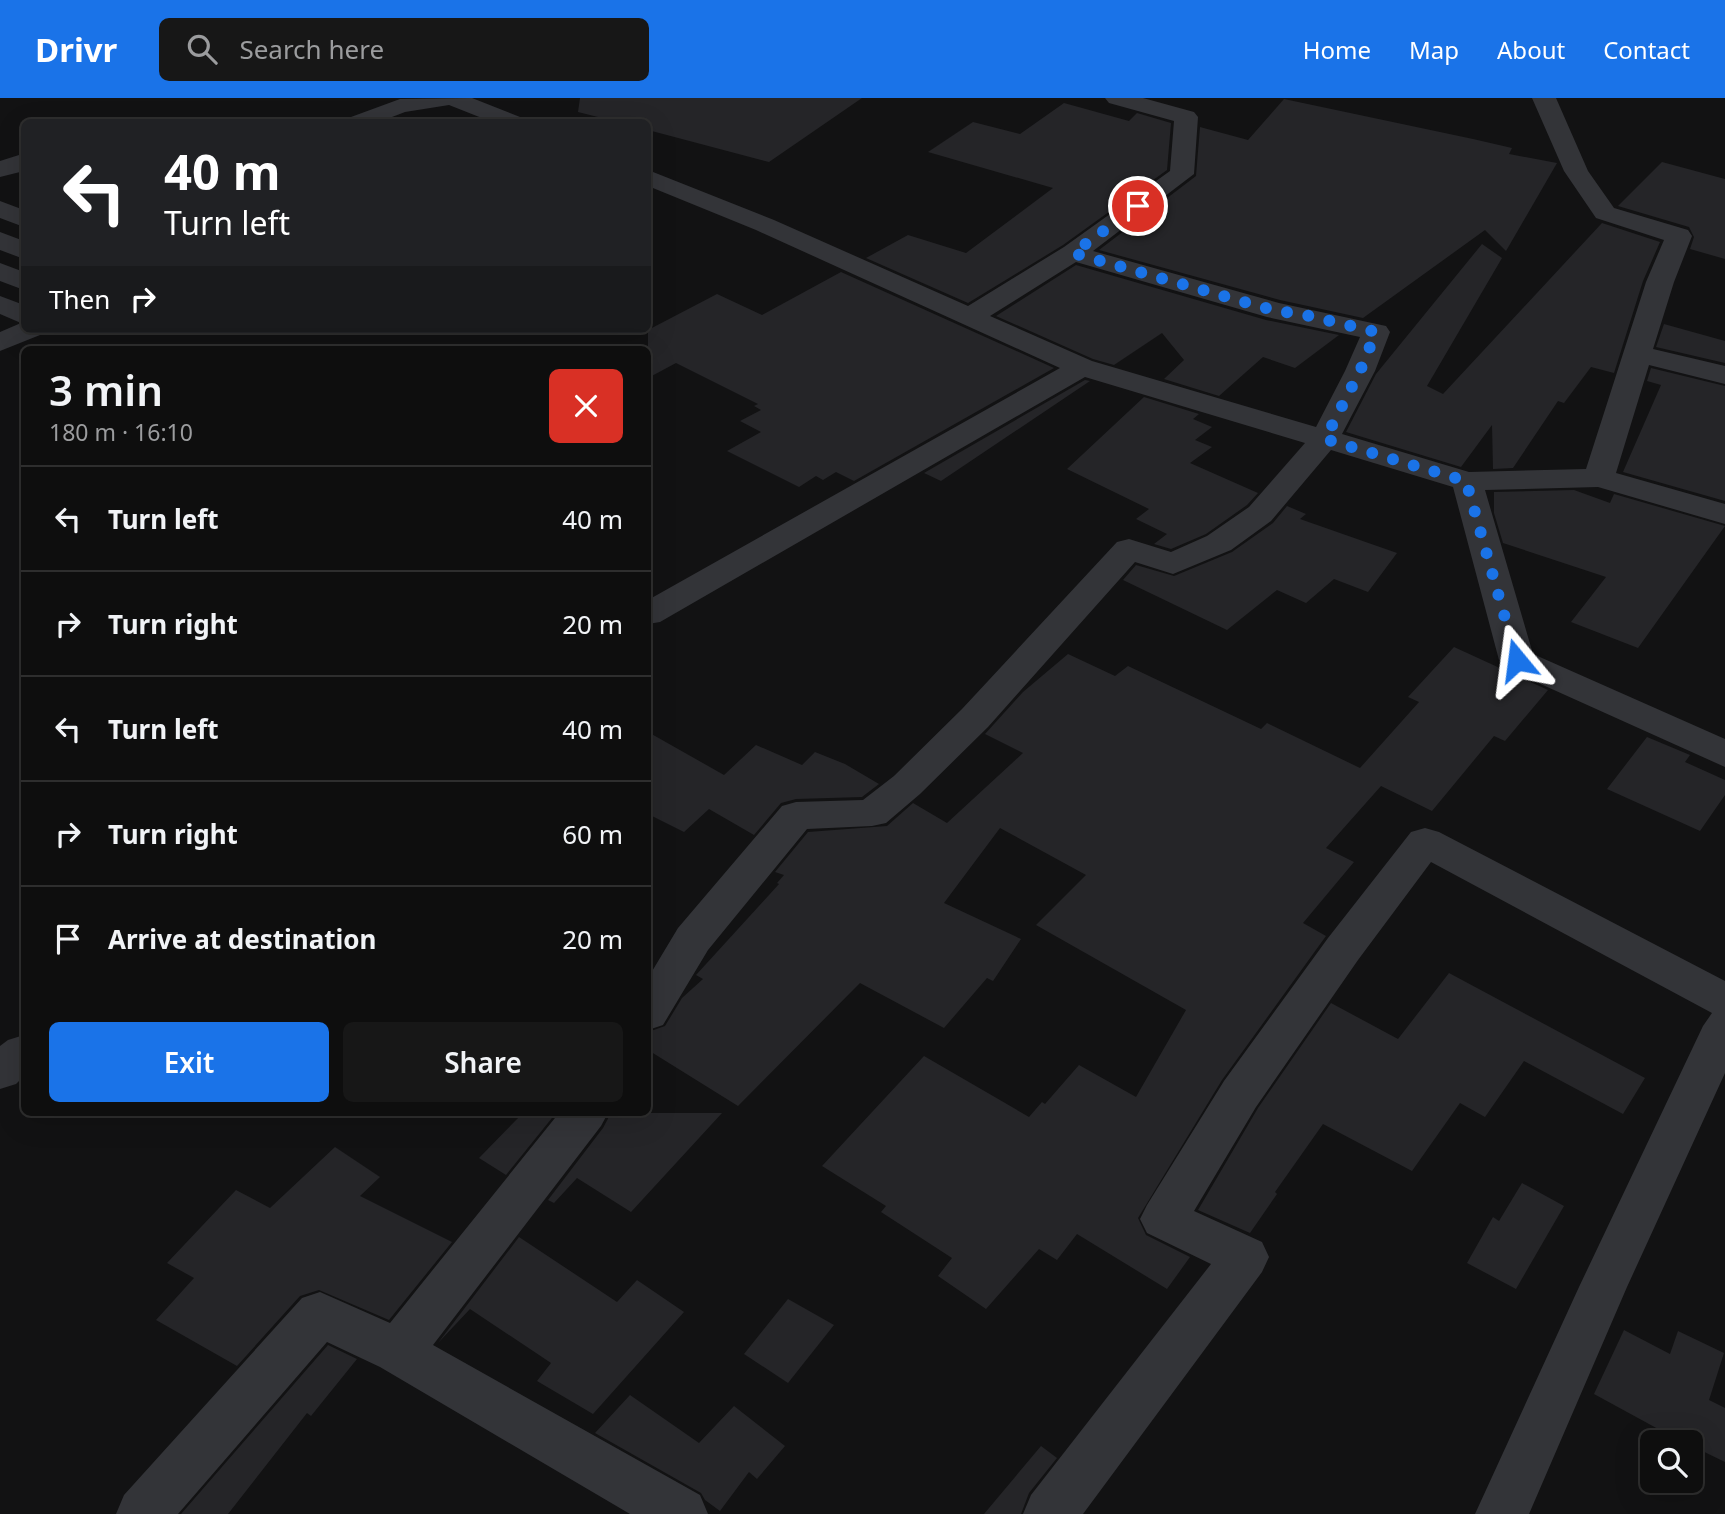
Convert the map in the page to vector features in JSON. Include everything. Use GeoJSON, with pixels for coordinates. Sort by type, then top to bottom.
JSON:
{"type":"FeatureCollection","features":[{"type":"Feature","properties":{"kind":"street"},"geometry":{"type":"LineString","coordinates":[[367,119],[400,106],[451,98],[504,119]]}},
{"type":"Feature","properties":{"kind":"street"},"geometry":{"type":"LineString","coordinates":[[970,316],[1073,253],[1182,174],[1186,117],[1117,98]]}},
{"type":"Feature","properties":{"kind":"street"},"geometry":{"type":"LineString","coordinates":[[1544,98],[1576,172],[1605,214],[1679,236],[1637,354],[1598,478]]}},
{"type":"Feature","properties":{"kind":"street"},"geometry":{"type":"LineString","coordinates":[[651,178],[765,225],[1082,367],[1466,481],[1598,478],[1725,514]]}},
{"type":"Feature","properties":{"kind":"street"},"geometry":{"type":"LineString","coordinates":[[9,180],[21,213]]}},
{"type":"Feature","properties":{"kind":"street"},"geometry":{"type":"LineString","coordinates":[[0,232],[21,222]]}},
{"type":"Feature","properties":{"kind":"street"},"geometry":{"type":"LineString","coordinates":[[0,240],[21,250]]}},
{"type":"Feature","properties":{"kind":"street"},"geometry":{"type":"LineString","coordinates":[[651,1008],[693,939],[796,816],[872,813],[907,785],[975,718],[1129,549],[1173,564],[1219,543],[1260,514],[1325,439],[1360,371],[1376,332],[1301,314],[1276,311],[1073,253]]}},
{"type":"Feature","properties":{"kind":"street"},"geometry":{"type":"LineString","coordinates":[[0,270],[21,260]]}},
{"type":"Feature","properties":{"kind":"street"},"geometry":{"type":"LineString","coordinates":[[0,270],[21,280]]}},
{"type":"Feature","properties":{"kind":"street"},"geometry":{"type":"LineString","coordinates":[[1,343],[22,333]]}},
{"type":"Feature","properties":{"kind":"street"},"geometry":{"type":"LineString","coordinates":[[1637,354],[1725,375]]}},
{"type":"Feature","properties":{"kind":"street"},"geometry":{"type":"LineString","coordinates":[[651,612],[1082,367]]}},
{"type":"Feature","properties":{"kind":"street"},"geometry":{"type":"LineString","coordinates":[[1466,481],[1517,660],[1725,754]]}},
{"type":"Feature","properties":{"kind":"street"},"geometry":{"type":"LineString","coordinates":[[1049,1514],[1245,1257],[1164,1219],[1240,1094],[1343,949],[1425,842],[1725,1001]]}},
{"type":"Feature","properties":{"kind":"street"},"geometry":{"type":"LineString","coordinates":[[1502,1514],[1603,1287],[1725,1026]]}},
{"type":"Feature","properties":{"kind":"street"},"geometry":{"type":"LineString","coordinates":[[0,1071],[21,1054]]}},
{"type":"Feature","properties":{"kind":"street"},"geometry":{"type":"LineString","coordinates":[[398,1351],[583,1116]]}},
{"type":"Feature","properties":{"kind":"street"},"geometry":{"type":"LineString","coordinates":[[144,1514],[320,1314],[398,1351],[681,1514]]}},
{"type":"Feature","properties":{"kind":"building"},"geometry":{"type":"Polygon","coordinates":[[[580,98],[862,98],[769,162],[651,131],[651,119],[606,119],[578,112],[580,98]]]}},
{"type":"Feature","properties":{"kind":"building"},"geometry":{"type":"Polygon","coordinates":[[[1284,99],[1512,148],[1509,154],[1557,163],[1506,251],[1485,230],[1363,318],[1280,300],[1099,250],[1196,176],[1200,127],[1248,140],[1284,99]]]}},
{"type":"Feature","properties":{"kind":"building"},"geometry":{"type":"Polygon","coordinates":[[[1064,103],[1129,121],[1137,113],[1171,123],[1167,170],[1063,245],[968,303],[866,258],[908,235],[966,253],[1053,188],[928,152],[973,122],[1020,134],[1064,103]]]}},
{"type":"Feature","properties":{"kind":"building"},"geometry":{"type":"Polygon","coordinates":[[[1662,162],[1725,179],[1725,259],[1690,249],[1694,237],[1689,227],[1618,206],[1662,162]]]}},
{"type":"Feature","properties":{"kind":"building"},"geometry":{"type":"Polygon","coordinates":[[[1602,223],[1660,242],[1643,281],[1614,373],[1591,367],[1564,403],[1558,401],[1513,468],[1493,469],[1492,425],[1461,467],[1346,432],[1376,374],[1482,244],[1502,258],[1427,386],[1443,394],[1602,223]]]}},
{"type":"Feature","properties":{"kind":"building"},"geometry":{"type":"Polygon","coordinates":[[[1076,265],[1266,320],[1339,335],[1295,368],[1263,357],[1219,396],[1164,379],[1184,360],[1162,333],[1114,365],[1093,359],[996,316],[1076,265]]]}},
{"type":"Feature","properties":{"kind":"building"},"geometry":{"type":"Polygon","coordinates":[[[841,272],[1054,368],[854,481],[836,472],[823,480],[816,476],[799,487],[727,451],[761,432],[740,421],[761,410],[754,406],[758,404],[676,363],[651,376],[648,333],[651,333],[651,328],[717,294],[762,315],[841,272]]]}},
{"type":"Feature","properties":{"kind":"building"},"geometry":{"type":"Polygon","coordinates":[[[1664,324],[1725,341],[1725,363],[1656,347],[1664,324]]]}},
{"type":"Feature","properties":{"kind":"building"},"geometry":{"type":"Polygon","coordinates":[[[1651,368],[1725,386],[1725,501],[1623,472],[1661,385],[1647,381],[1651,368]]]}},
{"type":"Feature","properties":{"kind":"building"},"geometry":{"type":"Polygon","coordinates":[[[1085,380],[1090,381],[941,481],[924,473],[1085,380]]]}},
{"type":"Feature","properties":{"kind":"building"},"geometry":{"type":"Polygon","coordinates":[[[1144,397],[1199,414],[1193,419],[1212,427],[1195,440],[1212,447],[1190,463],[1258,493],[1247,505],[1206,534],[1171,549],[1154,544],[1167,534],[1136,519],[1149,509],[1067,469],[1144,397]]]}},
{"type":"Feature","properties":{"kind":"building"},"geometry":{"type":"Polygon","coordinates":[[[1574,490],[1610,503],[1614,494],[1725,526],[1638,648],[1571,622],[1606,577],[1503,543],[1494,513],[1494,492],[1574,490]]]}},
{"type":"Feature","properties":{"kind":"building"},"geometry":{"type":"Polygon","coordinates":[[[1287,506],[1306,514],[1300,519],[1397,553],[1368,592],[1334,579],[1306,603],[1277,590],[1227,630],[1123,580],[1136,565],[1174,576],[1232,552],[1273,523],[1287,506]]]}},
{"type":"Feature","properties":{"kind":"building"},"geometry":{"type":"Polygon","coordinates":[[[1454,647],[1548,690],[1505,741],[1494,736],[1432,811],[1381,786],[1326,848],[1354,862],[1303,923],[1326,936],[1222,1080],[1138,1218],[1146,1235],[1190,1257],[1167,1289],[1077,1234],[1057,1260],[1039,1249],[986,1309],[938,1276],[952,1258],[881,1212],[886,1206],[822,1166],[924,1056],[1029,1117],[1042,1102],[1045,1104],[1079,1065],[1136,1097],[1186,1010],[1036,925],[1086,875],[1000,828],[944,903],[1021,939],[993,981],[987,978],[944,1028],[860,983],[738,1106],[651,1052],[651,1031],[665,1026],[682,998],[703,979],[696,975],[779,884],[777,883],[784,875],[775,872],[808,832],[887,826],[913,803],[947,823],[1023,753],[985,734],[1023,692],[1068,654],[1115,676],[1128,666],[1261,729],[1267,723],[1360,768],[1419,702],[1408,697],[1454,647]]]}},
{"type":"Feature","properties":{"kind":"building"},"geometry":{"type":"Polygon","coordinates":[[[651,734],[724,775],[756,745],[802,765],[815,752],[845,764],[879,784],[862,797],[796,799],[781,803],[754,835],[709,809],[684,832],[651,816],[651,734]]]}},
{"type":"Feature","properties":{"kind":"building"},"geometry":{"type":"Polygon","coordinates":[[[1647,737],[1690,755],[1685,762],[1725,780],[1725,795],[1700,831],[1607,789],[1647,737]]]}},
{"type":"Feature","properties":{"kind":"building"},"geometry":{"type":"Polygon","coordinates":[[[1449,973],[1645,1078],[1623,1114],[1524,1061],[1485,1117],[1460,1103],[1412,1171],[1323,1124],[1250,1233],[1198,1210],[1258,1108],[1331,1003],[1398,1039],[1449,973]]]}},
{"type":"Feature","properties":{"kind":"building"},"geometry":{"type":"Polygon","coordinates":[[[722,1113],[631,1212],[577,1178],[554,1203],[548,1200],[609,1116],[722,1113]]]}},
{"type":"Feature","properties":{"kind":"building"},"geometry":{"type":"Polygon","coordinates":[[[520,1116],[554,1116],[506,1175],[479,1158],[520,1116]]]}},
{"type":"Feature","properties":{"kind":"building"},"geometry":{"type":"Polygon","coordinates":[[[335,1147],[380,1177],[360,1196],[452,1242],[389,1320],[319,1290],[300,1296],[237,1366],[156,1320],[194,1278],[167,1263],[236,1190],[270,1208],[335,1147]]]}},
{"type":"Feature","properties":{"kind":"building"},"geometry":{"type":"Polygon","coordinates":[[[1522,1183],[1564,1206],[1516,1289],[1467,1263],[1493,1217],[1499,1221],[1522,1183]]]}},
{"type":"Feature","properties":{"kind":"building"},"geometry":{"type":"Polygon","coordinates":[[[519,1237],[617,1302],[637,1280],[684,1312],[593,1414],[537,1381],[551,1363],[470,1309],[438,1343],[519,1237]]]}},
{"type":"Feature","properties":{"kind":"building"},"geometry":{"type":"Polygon","coordinates":[[[788,1299],[834,1325],[788,1383],[744,1354],[788,1299]]]}},
{"type":"Feature","properties":{"kind":"building"},"geometry":{"type":"Polygon","coordinates":[[[1624,1330],[1670,1354],[1678,1331],[1724,1353],[1709,1400],[1725,1408],[1725,1462],[1703,1451],[1703,1430],[1660,1430],[1594,1394],[1624,1330]]]}},
{"type":"Feature","properties":{"kind":"building"},"geometry":{"type":"Polygon","coordinates":[[[328,1345],[357,1359],[311,1416],[307,1413],[228,1514],[181,1514],[328,1345]]]}},
{"type":"Feature","properties":{"kind":"building"},"geometry":{"type":"Polygon","coordinates":[[[630,1395],[699,1443],[734,1406],[785,1446],[757,1479],[749,1472],[720,1511],[705,1500],[701,1493],[595,1433],[630,1395]]]}},
{"type":"Feature","properties":{"kind":"building"},"geometry":{"type":"Polygon","coordinates":[[[1041,1446],[1057,1458],[1029,1493],[1021,1514],[984,1514],[1041,1446]]]}},
{"type":"Feature","properties":{"kind":"route"},"geometry":{"type":"LineString","coordinates":[[1138,206],[1073,253],[1276,311],[1301,314],[1376,332],[1360,371],[1325,439],[1466,481],[1517,660]]}}]}
